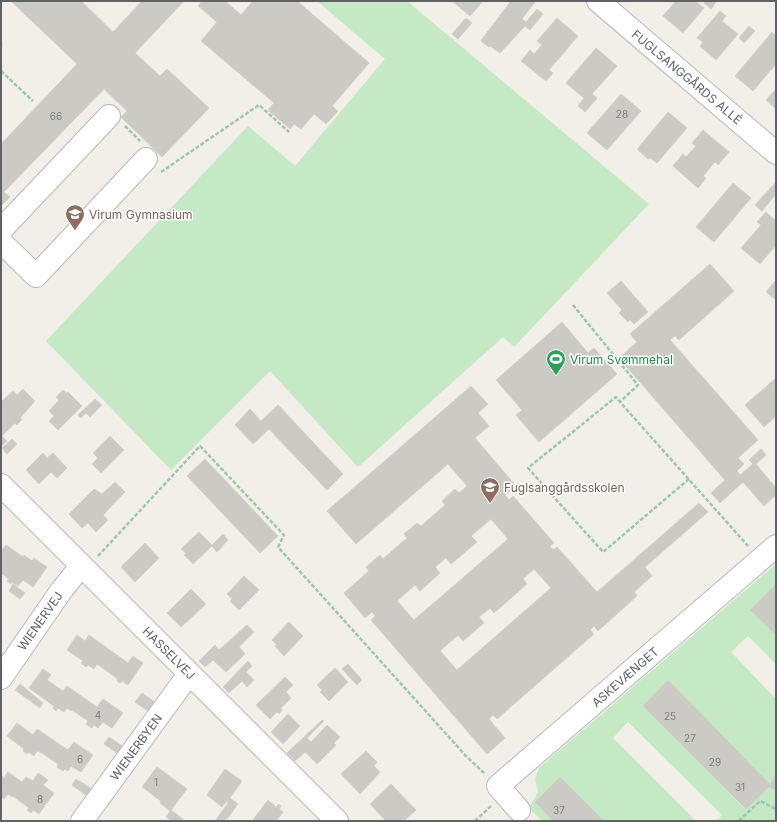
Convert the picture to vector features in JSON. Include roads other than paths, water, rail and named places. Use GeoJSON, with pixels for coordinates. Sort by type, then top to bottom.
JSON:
{"type":"FeatureCollection","features":[{"type":"Feature","properties":{"kind":"street","name":"FUGLSANGGÅRDS ALLÉ"},"geometry":{"type":"LineString","coordinates":[[598,1],[776,153]]}},
{"type":"Feature","properties":{"kind":"street"},"geometry":{"type":"LineString","coordinates":[[1,230],[109,116]]}},
{"type":"Feature","properties":{"kind":"street"},"geometry":{"type":"LineString","coordinates":[[1,242],[36,276],[146,159]]}},
{"type":"Feature","properties":{"kind":"street","name":"HASSELVEJ"},"geometry":{"type":"LineString","coordinates":[[1,485],[337,821]]}},
{"type":"Feature","properties":{"kind":"street","name":"ASKEVÆNGET"},"geometry":{"type":"LineString","coordinates":[[519,810],[498,786],[768,553]]}},
{"type":"Feature","properties":{"kind":"street","name":"WIENERVEJ"},"geometry":{"type":"LineString","coordinates":[[1,678],[61,591],[83,568]]}},
{"type":"Feature","properties":{"kind":"street","name":"WIENERBYEN"},"geometry":{"type":"LineString","coordinates":[[82,821],[189,674]]}},
{"type":"Feature","properties":{"kind":"place","name":"Virum Gymnasium"},"geometry":{"type":"Point","coordinates":[75,231]}},
{"type":"Feature","properties":{"kind":"place","name":"Virum Svømmehal"},"geometry":{"type":"Point","coordinates":[556,376]}},
{"type":"Feature","properties":{"kind":"place","name":"Fuglsanggårdsskolen"},"geometry":{"type":"Point","coordinates":[490,504]}}]}
